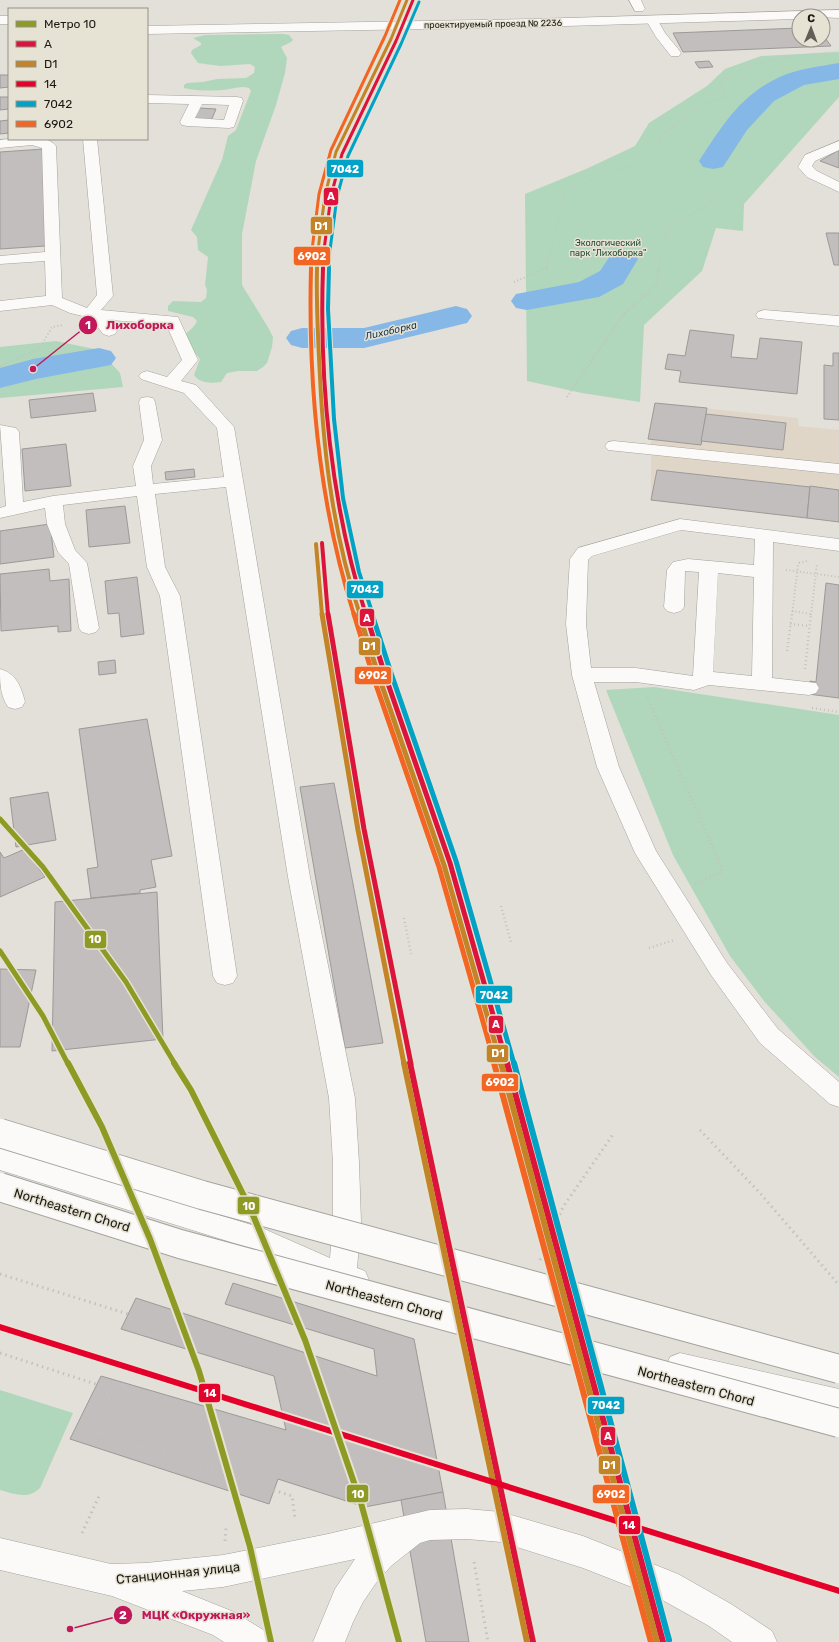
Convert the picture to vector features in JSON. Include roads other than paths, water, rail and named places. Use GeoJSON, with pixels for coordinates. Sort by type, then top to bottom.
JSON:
{"type":"FeatureCollection","features":[{"type":"Feature","properties":{"kind":"main road","name":"проектируемый проезд № 2236"},"geometry":{"type":"LineString","coordinates":[[206,17],[520,13],[637,5],[839,3]]}},
{"type":"Feature","properties":{"kind":"main road","name":"проектируемый проезд № 2236"},"geometry":{"type":"LineString","coordinates":[[148,30],[652,20],[839,14]]}},
{"type":"Feature","properties":{"kind":"main road"},"geometry":{"type":"LineString","coordinates":[[652,20],[674,53]]}},
{"type":"Feature","properties":{"kind":"main road"},"geometry":{"type":"LineString","coordinates":[[148,99],[197,100]]}},
{"type":"Feature","properties":{"kind":"main road"},"geometry":{"type":"LineString","coordinates":[[90,140],[105,296],[93,310],[109,331]]}},
{"type":"Feature","properties":{"kind":"main road"},"geometry":{"type":"LineString","coordinates":[[0,144],[38,142],[45,143],[49,146],[54,300]]}},
{"type":"Feature","properties":{"kind":"main road"},"geometry":{"type":"LineString","coordinates":[[839,145],[810,158],[805,167],[812,174],[839,188]]}},
{"type":"Feature","properties":{"kind":"main road"},"geometry":{"type":"LineString","coordinates":[[0,260],[52,256]]}},
{"type":"Feature","properties":{"kind":"main road"},"geometry":{"type":"LineString","coordinates":[[0,306],[54,300],[75,310],[97,315],[172,320],[190,360],[171,383]]}},
{"type":"Feature","properties":{"kind":"main road"},"geometry":{"type":"LineString","coordinates":[[764,315],[839,321]]}},
{"type":"Feature","properties":{"kind":"main road"},"geometry":{"type":"LineString","coordinates":[[147,376],[190,389],[224,427],[299,877],[342,1098],[348,1222],[342,1276]]}},
{"type":"Feature","properties":{"kind":"main road"},"geometry":{"type":"LineString","coordinates":[[147,402],[153,440],[142,466],[145,490],[156,567],[170,596],[225,976]]}},
{"type":"Feature","properties":{"kind":"main road"},"geometry":{"type":"LineString","coordinates":[[0,430],[10,432],[7,511],[53,501],[233,481]]}},
{"type":"Feature","properties":{"kind":"main road"},"geometry":{"type":"LineString","coordinates":[[614,446],[839,469]]}},
{"type":"Feature","properties":{"kind":"main road"},"geometry":{"type":"LineString","coordinates":[[53,501],[56,524],[67,552],[78,562],[89,628]]}},
{"type":"Feature","properties":{"kind":"main road"},"geometry":{"type":"LineString","coordinates":[[839,545],[680,524],[585,552],[579,559],[576,624],[582,675],[608,767],[646,852],[672,896],[719,969],[769,1036],[839,1097]]}},
{"type":"Feature","properties":{"kind":"main road"},"geometry":{"type":"LineString","coordinates":[[762,683],[764,535]]}},
{"type":"Feature","properties":{"kind":"main road"},"geometry":{"type":"LineString","coordinates":[[674,607],[676,570],[678,568],[688,565],[763,569]]}},
{"type":"Feature","properties":{"kind":"main road"},"geometry":{"type":"LineString","coordinates":[[582,675],[636,675],[694,683],[701,682],[703,678],[709,567]]}},
{"type":"Feature","properties":{"kind":"main road"},"geometry":{"type":"LineString","coordinates":[[0,676],[10,685],[15,702]]}},
{"type":"Feature","properties":{"kind":"main road"},"geometry":{"type":"LineString","coordinates":[[703,678],[806,687]]}},
{"type":"Feature","properties":{"kind":"main road"},"geometry":{"type":"LineString","coordinates":[[0,1134],[202,1195],[839,1369]]}},
{"type":"Feature","properties":{"kind":"main road"},"geometry":{"type":"LineString","coordinates":[[0,1159],[262,1240],[342,1276],[491,1323],[839,1403]]}},
{"type":"Feature","properties":{"kind":"main road","name":"Northeastern Chord"},"geometry":{"type":"LineString","coordinates":[[0,1187],[180,1244],[776,1408],[839,1423]]}},
{"type":"Feature","properties":{"kind":"main road","name":"Станционная улица"},"geometry":{"type":"LineString","coordinates":[[0,1554],[111,1580],[146,1579],[223,1571],[328,1550],[430,1525],[467,1524],[501,1527],[583,1552],[667,1584],[720,1615],[761,1642]]}},
{"type":"Feature","properties":{"kind":"main road"},"geometry":{"type":"LineString","coordinates":[[329,1642],[337,1618],[352,1590],[372,1563],[412,1530]]}},
{"type":"Feature","properties":{"kind":"main road"},"geometry":{"type":"LineString","coordinates":[[111,1580],[218,1621],[254,1642]]}},
{"type":"Feature","properties":{"kind":"waterway","name":"Лихоборка"},"geometry":{"type":"LineString","coordinates":[[713,161],[736,125],[765,95],[797,79],[839,71]]}},
{"type":"Feature","properties":{"kind":"waterway","name":"Лихоборка"},"geometry":{"type":"LineString","coordinates":[[527,301],[588,290],[612,277],[623,259]]}},
{"type":"Feature","properties":{"kind":"waterway","name":"Лихоборка"},"geometry":{"type":"LineString","coordinates":[[302,338],[364,338],[456,316]]}},
{"type":"Feature","properties":{"kind":"waterway","name":"Лихоборка"},"geometry":{"type":"LineString","coordinates":[[0,378],[33,369],[99,358]]}},
{"type":"Feature","properties":{"kind":"metro line","name":"10"},"geometry":{"type":"LineString","coordinates":[[0,819],[43,867],[126,982],[191,1090],[250,1208],[305,1340],[361,1503],[399,1642]]}},
{"type":"Feature","properties":{"kind":"metro line","name":"10"},"geometry":{"type":"LineString","coordinates":[[0,951],[43,1016],[102,1127],[150,1239],[199,1371],[250,1547],[271,1642]]}},
{"type":"Feature","properties":{"kind":"place","name":"Лихоборка"},"geometry":{"type":"Point","coordinates":[33,369]}},
{"type":"Feature","properties":{"kind":"place","name":"МЦК «Окружная»"},"geometry":{"type":"Point","coordinates":[70,1629]}},
{"type":"Feature","properties":{"kind":"park label","name":"Экологический парк \"Лихоборка\""},"geometry":{"type":"Point","coordinates":[608,248]}}]}
